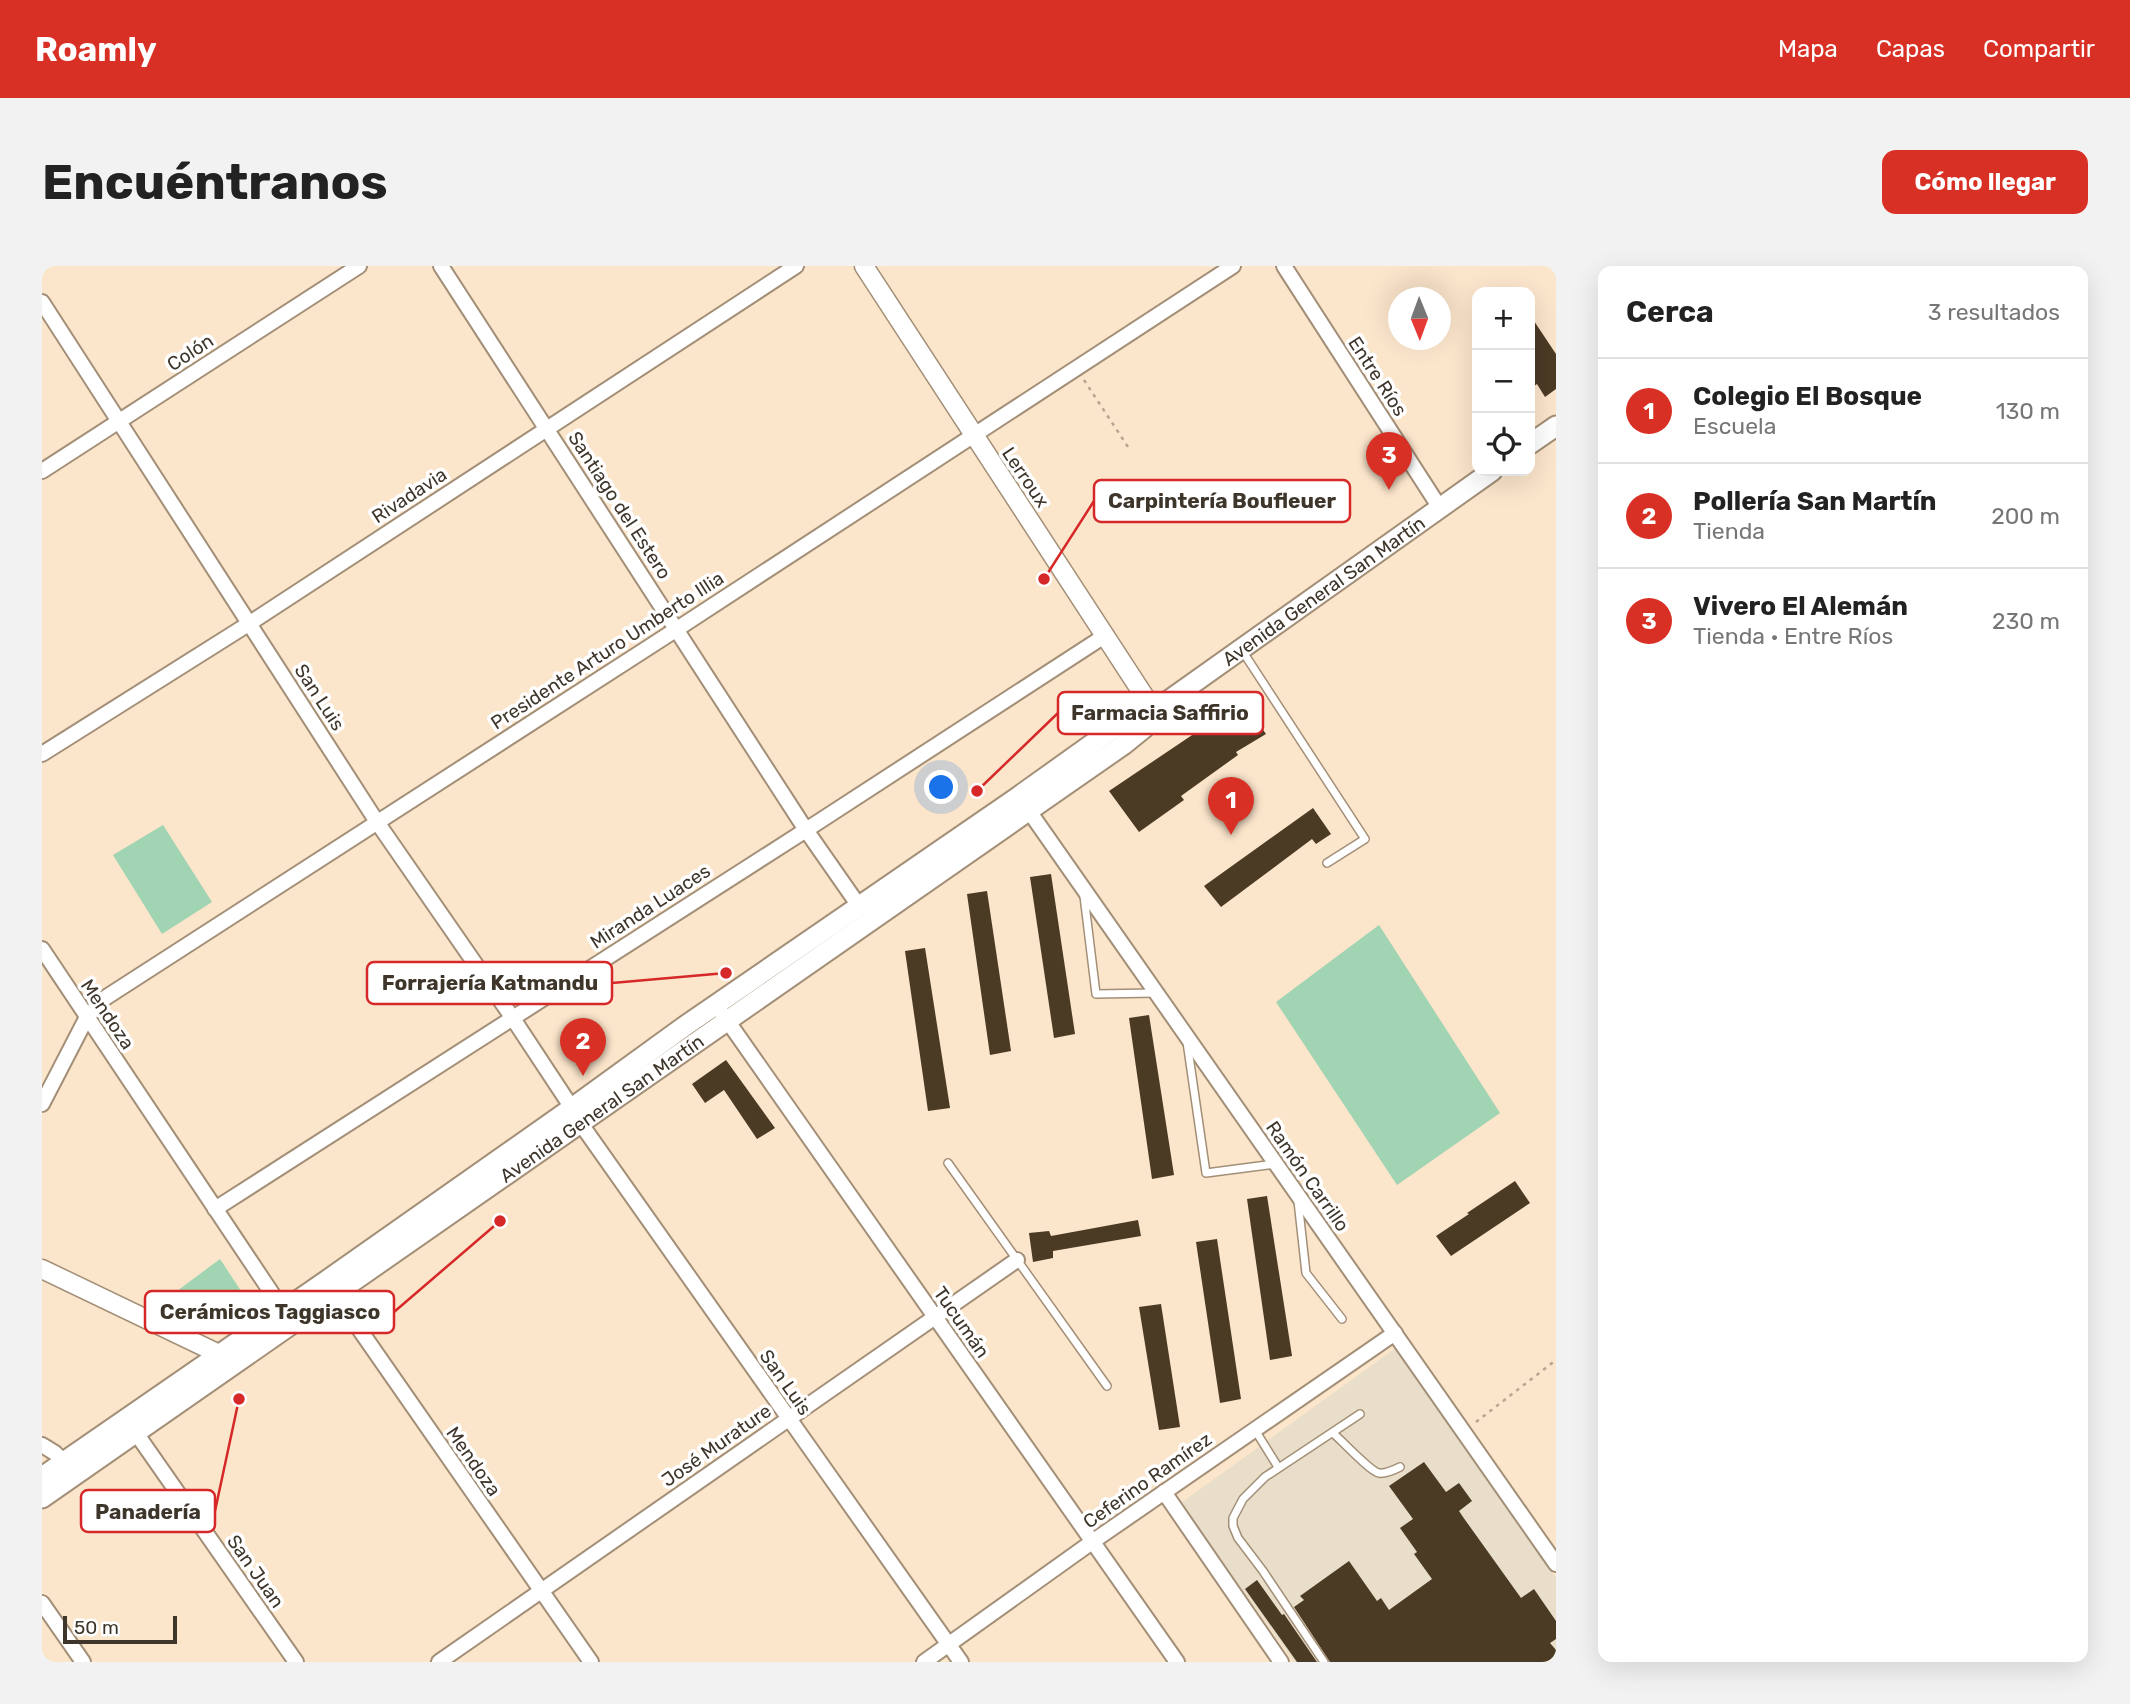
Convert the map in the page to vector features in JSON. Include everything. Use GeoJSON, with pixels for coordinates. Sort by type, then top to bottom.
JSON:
{"type":"FeatureCollection","features":[{"type":"Feature","properties":{"kind":"main road"},"geometry":{"type":"LineString","coordinates":[[1535,441],[1556,426]]}},
{"type":"Feature","properties":{"kind":"main road","name":"Avenida General San Martín"},"geometry":{"type":"LineString","coordinates":[[42,1477],[225,1359],[576,1116],[728,1020],[1029,811],[1144,728],[1154,711],[1485,476]]}},
{"type":"Feature","properties":{"kind":"main road","name":"Avenida General San Martín"},"geometry":{"type":"LineString","coordinates":[[576,1116],[716,1004],[1134,714],[1154,711]]}},
{"type":"Feature","properties":{"kind":"main road","name":"Avenida General San Martín"},"geometry":{"type":"LineString","coordinates":[[42,1498],[136,1433],[283,1310],[331,1287]]}},
{"type":"Feature","properties":{"kind":"street","name":"Colón"},"geometry":{"type":"LineString","coordinates":[[42,471],[359,266]]}},
{"type":"Feature","properties":{"kind":"street","name":"Santiago del Estero"},"geometry":{"type":"LineString","coordinates":[[442,266],[806,830],[859,906]]}},
{"type":"Feature","properties":{"kind":"street","name":"Rivadavia"},"geometry":{"type":"LineString","coordinates":[[42,754],[250,623],[796,266]]}},
{"type":"Feature","properties":{"kind":"street","name":"Lerroux"},"geometry":{"type":"LineString","coordinates":[[864,266],[1154,711]]}},
{"type":"Feature","properties":{"kind":"street","name":"Presidente Arturo Umberto Illia"},"geometry":{"type":"LineString","coordinates":[[44,1097],[87,1017],[105,998],[1233,266]]}},
{"type":"Feature","properties":{"kind":"street","name":"Entre Ríos"},"geometry":{"type":"LineString","coordinates":[[1284,266],[1440,508]]}},
{"type":"Feature","properties":{"kind":"street","name":"San Luis"},"geometry":{"type":"LineString","coordinates":[[42,303],[377,822],[512,1017],[576,1116],[961,1662]]}},
{"type":"Feature","properties":{"kind":"street","name":"Miranda Luaces"},"geometry":{"type":"LineString","coordinates":[[215,1209],[1106,635]]}},
{"type":"Feature","properties":{"kind":"street","name":"Ramón Carrillo"},"geometry":{"type":"LineString","coordinates":[[1029,811],[1556,1564]]}},
{"type":"Feature","properties":{"kind":"street","name":"Mendoza"},"geometry":{"type":"LineString","coordinates":[[42,949],[283,1310]]}},
{"type":"Feature","properties":{"kind":"street","name":"Tucumán"},"geometry":{"type":"LineString","coordinates":[[716,1004],[1178,1662]]}},
{"type":"Feature","properties":{"kind":"street","name":"José Murature"},"geometry":{"type":"LineString","coordinates":[[439,1662],[1017,1259]]}},
{"type":"Feature","properties":{"kind":"street"},"geometry":{"type":"LineString","coordinates":[[42,1269],[225,1359]]}},
{"type":"Feature","properties":{"kind":"street","name":"Mendoza"},"geometry":{"type":"LineString","coordinates":[[331,1287],[591,1662]]}},
{"type":"Feature","properties":{"kind":"street","name":"Ceferino Ramírez"},"geometry":{"type":"LineString","coordinates":[[924,1662],[1092,1542],[1395,1334]]}},
{"type":"Feature","properties":{"kind":"street","name":"San Juan"},"geometry":{"type":"LineString","coordinates":[[136,1433],[296,1662]]}},
{"type":"Feature","properties":{"kind":"street"},"geometry":{"type":"LineString","coordinates":[[42,1445],[64,1462]]}},
{"type":"Feature","properties":{"kind":"street"},"geometry":{"type":"LineString","coordinates":[[1164,1492],[1281,1662]]}},
{"type":"Feature","properties":{"kind":"street"},"geometry":{"type":"LineString","coordinates":[[42,1603],[83,1662]]}},
{"type":"Feature","properties":{"kind":"lane"},"geometry":{"type":"LineString","coordinates":[[1240,648],[1365,839],[1327,863]]}},
{"type":"Feature","properties":{"kind":"lane"},"geometry":{"type":"LineString","coordinates":[[1083,889],[1096,994],[1157,993]]}},
{"type":"Feature","properties":{"kind":"lane"},"geometry":{"type":"LineString","coordinates":[[1186,1034],[1206,1173],[1276,1164]]}},
{"type":"Feature","properties":{"kind":"lane"},"geometry":{"type":"LineString","coordinates":[[948,1163],[1107,1386]]}},
{"type":"Feature","properties":{"kind":"lane"},"geometry":{"type":"LineString","coordinates":[[1297,1193],[1306,1273],[1342,1319]]}},
{"type":"Feature","properties":{"kind":"lane"},"geometry":{"type":"LineString","coordinates":[[1324,1662],[1242,1544],[1233,1526],[1233,1518],[1253,1487],[1278,1467],[1360,1414]]}},
{"type":"Feature","properties":{"kind":"lane"},"geometry":{"type":"LineString","coordinates":[[1255,1430],[1278,1467]]}},
{"type":"Feature","properties":{"kind":"lane"},"geometry":{"type":"LineString","coordinates":[[1333,1433],[1370,1470],[1379,1473],[1400,1467]]}},
{"type":"Feature","properties":{"kind":"path"},"geometry":{"type":"LineString","coordinates":[[1077,368],[1128,447]]}},
{"type":"Feature","properties":{"kind":"path"},"geometry":{"type":"LineString","coordinates":[[1464,1431],[1556,1360]]}},
{"type":"Feature","properties":{"kind":"shaded area"},"geometry":{"type":"Polygon","coordinates":[[[1396,1348],[1556,1578],[1556,1662],[1294,1662],[1181,1503],[1396,1348]]]}},
{"type":"Feature","properties":{"kind":"green space"},"geometry":{"type":"Polygon","coordinates":[[[163,825],[212,902],[162,934],[113,855],[163,825]]]}},
{"type":"Feature","properties":{"kind":"green space"},"geometry":{"type":"Polygon","coordinates":[[[1379,925],[1500,1113],[1397,1185],[1276,1002],[1379,925]]]}},
{"type":"Feature","properties":{"kind":"green space"},"geometry":{"type":"Polygon","coordinates":[[[220,1259],[247,1300],[207,1329],[173,1294],[220,1259]]]}},
{"type":"Feature","properties":{"kind":"building"},"geometry":{"type":"Polygon","coordinates":[[[1535,322],[1556,354],[1556,389],[1545,397],[1537,384],[1535,385],[1535,322]]]}},
{"type":"Feature","properties":{"kind":"building"},"geometry":{"type":"Polygon","coordinates":[[[1249,710],[1266,734],[1236,752],[1238,755],[1181,796],[1184,800],[1139,832],[1109,791],[1210,723],[1213,727],[1234,712],[1238,718],[1249,710]]]}},
{"type":"Feature","properties":{"kind":"building"},"geometry":{"type":"Polygon","coordinates":[[[1313,808],[1331,834],[1316,844],[1312,839],[1221,907],[1204,886],[1313,808]]]}},
{"type":"Feature","properties":{"kind":"building"},"geometry":{"type":"Polygon","coordinates":[[[1051,874],[1075,1034],[1054,1038],[1030,877],[1051,874]]]}},
{"type":"Feature","properties":{"kind":"building"},"geometry":{"type":"Polygon","coordinates":[[[987,891],[1011,1051],[990,1055],[967,894],[987,891]]]}},
{"type":"Feature","properties":{"kind":"building"},"geometry":{"type":"Polygon","coordinates":[[[925,948],[950,1108],[928,1111],[905,951],[925,948]]]}},
{"type":"Feature","properties":{"kind":"building"},"geometry":{"type":"Polygon","coordinates":[[[1149,1015],[1174,1175],[1152,1179],[1129,1018],[1149,1015]]]}},
{"type":"Feature","properties":{"kind":"building"},"geometry":{"type":"Polygon","coordinates":[[[726,1060],[775,1128],[757,1139],[724,1090],[705,1103],[692,1084],[726,1060]]]}},
{"type":"Feature","properties":{"kind":"building"},"geometry":{"type":"Polygon","coordinates":[[[1515,1181],[1530,1203],[1451,1256],[1436,1236],[1515,1181]]]}},
{"type":"Feature","properties":{"kind":"building"},"geometry":{"type":"Polygon","coordinates":[[[1267,1196],[1292,1356],[1270,1360],[1247,1199],[1267,1196]]]}},
{"type":"Feature","properties":{"kind":"building"},"geometry":{"type":"Polygon","coordinates":[[[1138,1220],[1141,1236],[1053,1251],[1053,1258],[1033,1262],[1029,1233],[1049,1231],[1051,1236],[1138,1220]]]}},
{"type":"Feature","properties":{"kind":"building"},"geometry":{"type":"Polygon","coordinates":[[[1217,1239],[1241,1399],[1220,1403],[1196,1242],[1217,1239]]]}},
{"type":"Feature","properties":{"kind":"building"},"geometry":{"type":"Polygon","coordinates":[[[1161,1304],[1180,1427],[1159,1430],[1139,1307],[1161,1304]]]}},
{"type":"Feature","properties":{"kind":"building"},"geometry":{"type":"Polygon","coordinates":[[[1424,1462],[1446,1492],[1459,1483],[1472,1501],[1459,1511],[1463,1517],[1521,1598],[1534,1589],[1556,1621],[1556,1639],[1550,1643],[1556,1650],[1556,1662],[1330,1662],[1294,1607],[1304,1600],[1300,1596],[1349,1561],[1377,1601],[1381,1598],[1389,1610],[1432,1579],[1400,1528],[1413,1519],[1389,1486],[1424,1462]]]}},
{"type":"Feature","properties":{"kind":"building"},"geometry":{"type":"Polygon","coordinates":[[[1257,1580],[1317,1662],[1297,1662],[1245,1589],[1257,1580]]]}},
{"type":"Feature","properties":{"kind":"place","name":"Vivero El Alemán"},"geometry":{"type":"Point","coordinates":[1389,490]}},
{"type":"Feature","properties":{"kind":"place","name":"Carpintería Boufleuer"},"geometry":{"type":"Point","coordinates":[1044,579]}},
{"type":"Feature","properties":{"kind":"place","name":"Farmacia Saffirio"},"geometry":{"type":"Point","coordinates":[977,791]}},
{"type":"Feature","properties":{"kind":"place","name":"Colegio El Bosque"},"geometry":{"type":"Point","coordinates":[1231,835]}},
{"type":"Feature","properties":{"kind":"place","name":"Forrajería Katmandu"},"geometry":{"type":"Point","coordinates":[726,973]}},
{"type":"Feature","properties":{"kind":"place","name":"Pollería San Martín"},"geometry":{"type":"Point","coordinates":[583,1076]}},
{"type":"Feature","properties":{"kind":"place","name":"Cerámicos Taggiasco"},"geometry":{"type":"Point","coordinates":[500,1221]}},
{"type":"Feature","properties":{"kind":"place","name":"Panadería"},"geometry":{"type":"Point","coordinates":[239,1399]}}]}
